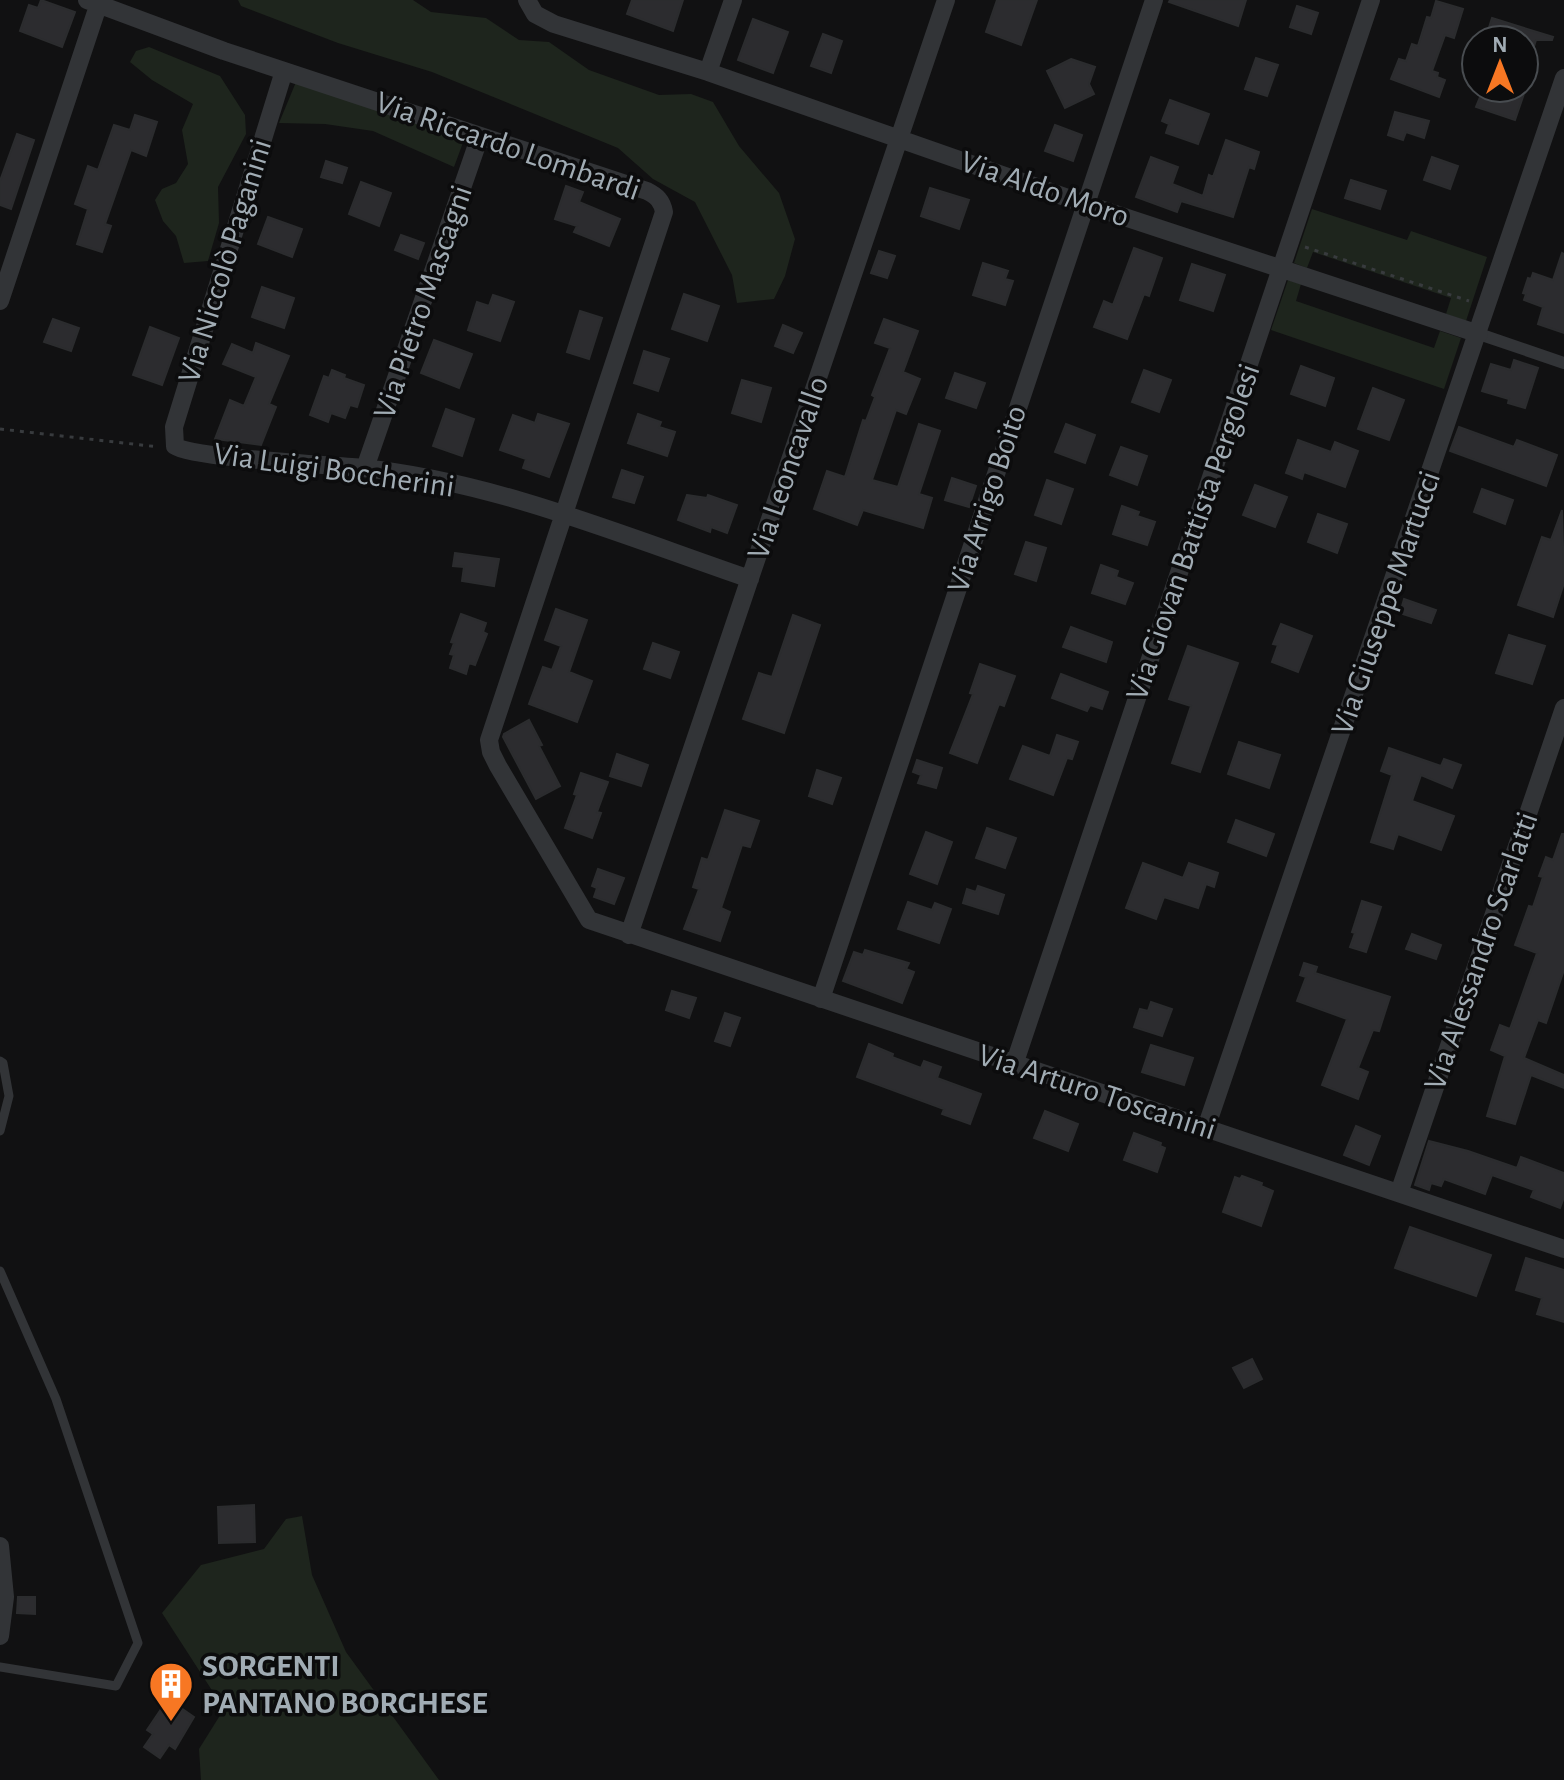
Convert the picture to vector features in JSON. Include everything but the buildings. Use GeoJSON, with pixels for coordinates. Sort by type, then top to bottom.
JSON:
{"type":"FeatureCollection","features":[{"type":"Feature","properties":{"kind":"street"},"geometry":{"type":"LineString","coordinates":[[708,72],[733,0]]}},
{"type":"Feature","properties":{"kind":"street","name":"Via Leoncavallo"},"geometry":{"type":"LineString","coordinates":[[629,935],[946,0]]}},
{"type":"Feature","properties":{"kind":"street","name":"Via Arrigo Boito"},"geometry":{"type":"LineString","coordinates":[[821,999],[1154,0]]}},
{"type":"Feature","properties":{"kind":"street","name":"Via Giovan Battista Pergolesi"},"geometry":{"type":"LineString","coordinates":[[1014,1065],[1371,0]]}},
{"type":"Feature","properties":{"kind":"street"},"geometry":{"type":"LineString","coordinates":[[0,301],[95,1]]}},
{"type":"Feature","properties":{"kind":"street","name":"Via Riccardo Lombardi"},"geometry":{"type":"LineString","coordinates":[[95,1],[284,71],[647,191],[660,199],[664,212],[564,515]]}},
{"type":"Feature","properties":{"kind":"street","name":"Via Aldo Moro"},"geometry":{"type":"LineString","coordinates":[[528,4],[541,19],[554,24],[708,72],[1085,204],[1564,363]]}},
{"type":"Feature","properties":{"kind":"street","name":"Via Niccolò Paganini"},"geometry":{"type":"LineString","coordinates":[[181,450],[174,443],[174,427],[284,71]]}},
{"type":"Feature","properties":{"kind":"street","name":"Via Giuseppe Martucci"},"geometry":{"type":"LineString","coordinates":[[1206,1128],[1564,78]]}},
{"type":"Feature","properties":{"kind":"street","name":"Via Pietro Mascagni"},"geometry":{"type":"LineString","coordinates":[[365,468],[480,136]]}},
{"type":"Feature","properties":{"kind":"street","name":"Via Luigi Boccherini"},"geometry":{"type":"LineString","coordinates":[[181,450],[365,468],[455,484],[564,515],[750,579]]}},
{"type":"Feature","properties":{"kind":"street","name":"Via Arturo Toscanini"},"geometry":{"type":"LineString","coordinates":[[564,515],[489,747],[585,916],[596,924],[1564,1249]]}},
{"type":"Feature","properties":{"kind":"street","name":"Via Alessandro Scarlatti"},"geometry":{"type":"LineString","coordinates":[[1399,1193],[1564,708]]}},
{"type":"Feature","properties":{"kind":"street"},"geometry":{"type":"LineString","coordinates":[[0,1546],[5,1570],[5,1597],[0,1636]]}},
{"type":"Feature","properties":{"kind":"lane"},"geometry":{"type":"LineString","coordinates":[[0,1061],[3,1063],[9,1096],[0,1131]]}},
{"type":"Feature","properties":{"kind":"lane"},"geometry":{"type":"LineString","coordinates":[[0,1271],[56,1399],[138,1643],[116,1686],[0,1667]]}},
{"type":"Feature","properties":{"kind":"path"},"geometry":{"type":"LineString","coordinates":[[1291,242],[1487,308]]}},
{"type":"Feature","properties":{"kind":"path","name":"Via Luigi Boccherini"},"geometry":{"type":"LineString","coordinates":[[0,429],[181,450]]}},
{"type":"Feature","properties":{"kind":"shaded area"},"geometry":{"type":"Polygon","coordinates":[[[238,0],[413,0],[431,12],[486,18],[519,40],[549,42],[589,70],[659,95],[691,94],[713,102],[739,146],[779,193],[795,239],[785,276],[774,299],[737,303],[732,275],[695,202],[653,179],[618,148],[432,72],[338,43],[241,6],[238,0]]]}},
{"type":"Feature","properties":{"kind":"shaded area"},"geometry":{"type":"Polygon","coordinates":[[[149,47],[220,76],[245,115],[246,134],[218,187],[219,223],[208,261],[184,263],[176,236],[163,221],[155,200],[162,189],[176,183],[188,164],[182,130],[193,104],[152,80],[130,62],[136,51],[149,47]]]}},
{"type":"Feature","properties":{"kind":"shaded area"},"geometry":{"type":"Polygon","coordinates":[[[296,82],[464,140],[454,167],[373,131],[325,124],[279,123],[296,82]]]}},
{"type":"Feature","properties":{"kind":"shaded area"},"geometry":{"type":"Polygon","coordinates":[[[1312,209],[1407,240],[1411,231],[1487,257],[1466,321],[1446,314],[1451,298],[1313,252],[1307,268],[1294,263],[1312,209]]]}},
{"type":"Feature","properties":{"kind":"shaded area"},"geometry":{"type":"Polygon","coordinates":[[[1288,280],[1301,284],[1296,301],[1434,348],[1440,331],[1461,338],[1444,389],[1271,330],[1288,280]]]}},
{"type":"Feature","properties":{"kind":"shaded area"},"geometry":{"type":"Polygon","coordinates":[[[302,1516],[312,1575],[346,1652],[439,1780],[201,1780],[199,1749],[224,1709],[162,1613],[201,1565],[264,1549],[286,1519],[302,1516]]]}},
{"type":"Feature","properties":{"kind":"place","name":"SORGENTI PANTANO BORGHESE"},"geometry":{"type":"Point","coordinates":[171,1723]}}]}
